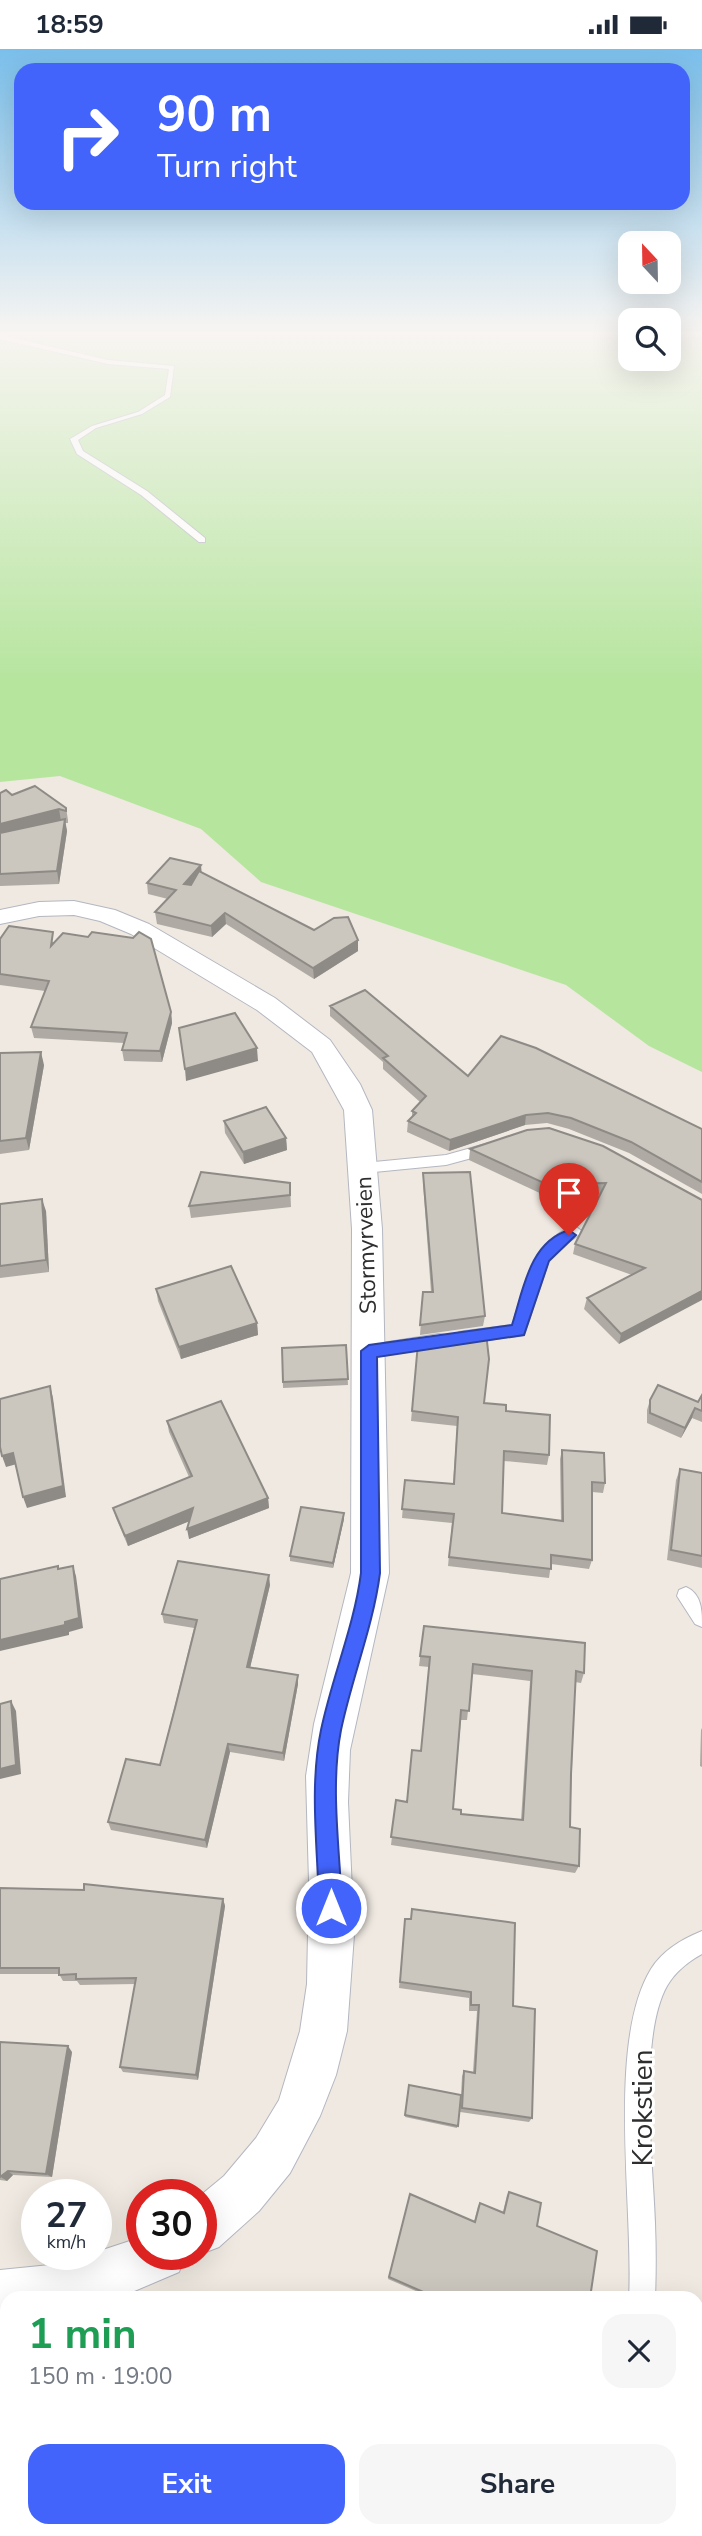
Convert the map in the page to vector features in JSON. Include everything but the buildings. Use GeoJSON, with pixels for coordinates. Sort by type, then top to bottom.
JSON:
{"type":"FeatureCollection","features":[{"type":"Feature","properties":{"kind":"street","name":"Stormyrveien"},"geometry":{"type":"LineString","coordinates":[[0,917],[39,909],[74,908],[107,915],[152,936],[266,1004],[321,1046],[346,1084],[358,1110],[364,1168],[369,1351],[370,1573],[366,1607],[331,1731],[327,1778],[331,1885],[329,1999],[320,2050],[303,2105],[279,2151],[234,2204],[217,2217]]}},
{"type":"Feature","properties":{"kind":"street"},"geometry":{"type":"LineString","coordinates":[[57,2291],[126,2269]]}},
{"type":"Feature","properties":{"kind":"lane"},"geometry":{"type":"LineString","coordinates":[[78,449],[176,516],[202,540]]}},
{"type":"Feature","properties":{"kind":"lane"},"geometry":{"type":"LineString","coordinates":[[364,1168],[446,1160],[502,1143]]}},
{"type":"Feature","properties":{"kind":"lane"},"geometry":{"type":"LineString","coordinates":[[369,1351],[518,1331],[542,1258],[552,1246],[576,1231]]}},
{"type":"Feature","properties":{"kind":"lane"},"geometry":{"type":"LineString","coordinates":[[686,1596],[702,1618]]}},
{"type":"Feature","properties":{"kind":"lane","name":"Krokstien"},"geometry":{"type":"LineString","coordinates":[[642,2291],[645,2225],[638,2076],[644,2017],[657,1980],[689,1947],[702,1943]]}},
{"type":"Feature","properties":{"kind":"green space"},"geometry":{"type":"Polygon","coordinates":[[[0,449],[702,449],[702,1072],[649,1046],[566,985],[261,882],[201,829],[60,776],[0,782],[0,449]]]}},
{"type":"Feature","properties":{"kind":"route"},"geometry":{"type":"LineString","coordinates":[[331,1908],[327,1778],[331,1731],[366,1607],[370,1573],[369,1351],[518,1331],[523,1320],[526,1298],[542,1258],[552,1246],[569,1235]]}}]}
